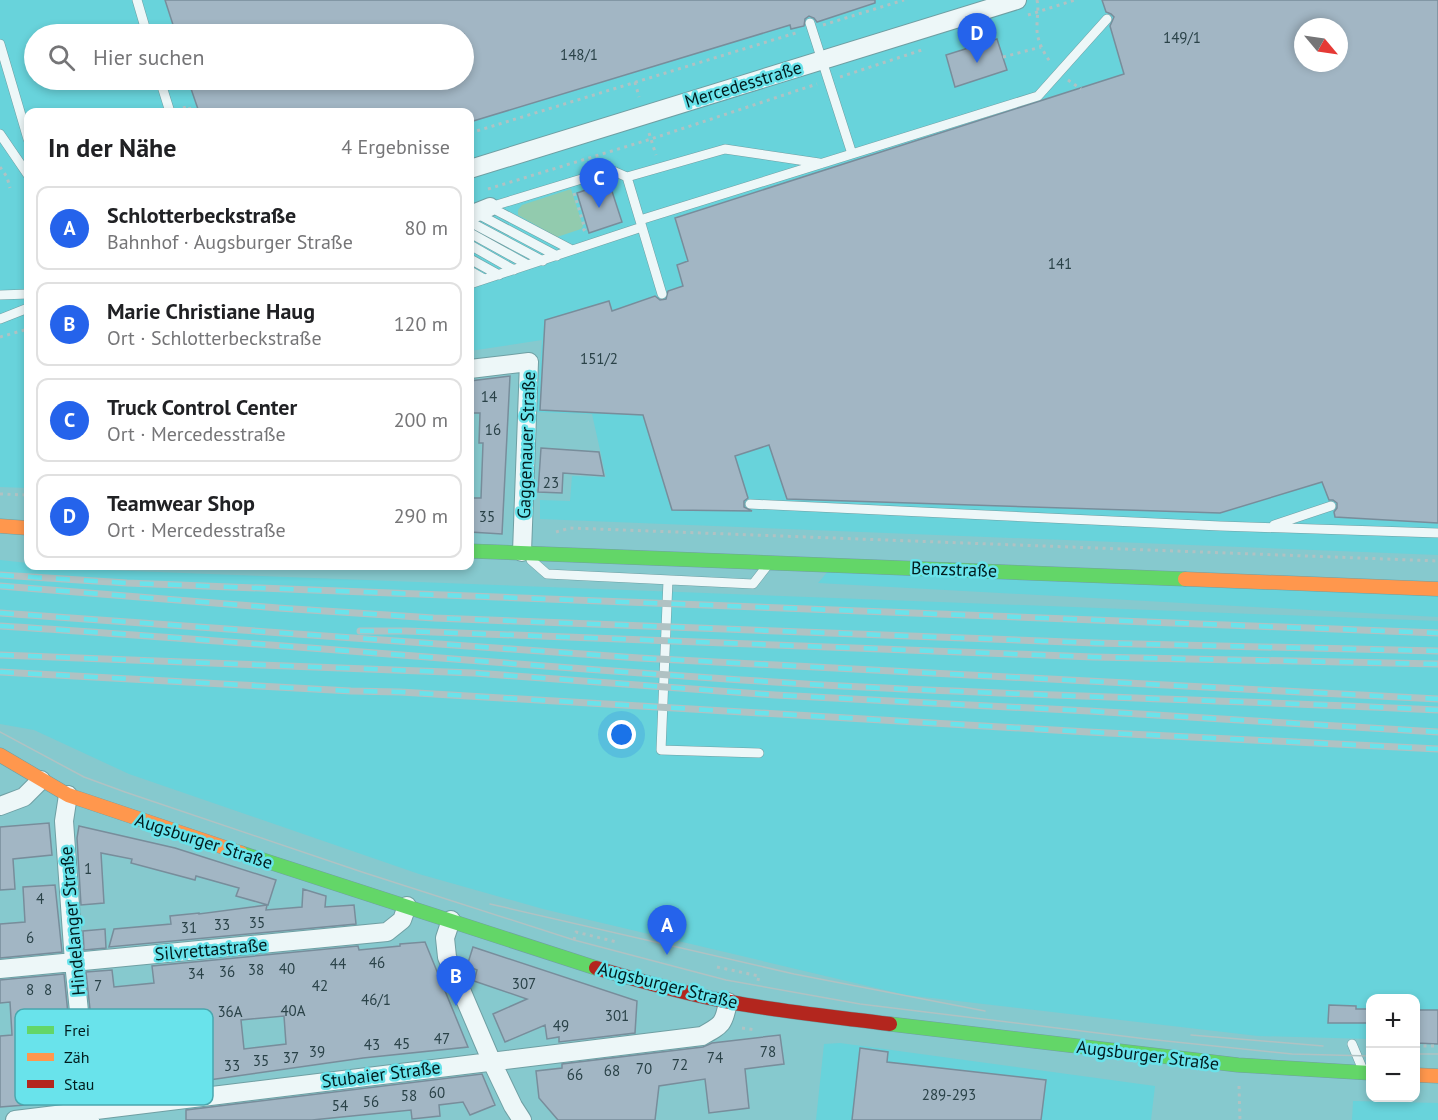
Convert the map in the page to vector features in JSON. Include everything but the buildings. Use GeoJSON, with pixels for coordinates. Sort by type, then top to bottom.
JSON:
{"type":"FeatureCollection","features":[{"type":"Feature","properties":{"kind":"main road"},"geometry":{"type":"LineString","coordinates":[[0,526],[24,528]]}},
{"type":"Feature","properties":{"kind":"main road","name":"Benzstraße"},"geometry":{"type":"LineString","coordinates":[[474,551],[1438,589]]}},
{"type":"Feature","properties":{"kind":"main road","name":"Augsburger Straße"},"geometry":{"type":"LineString","coordinates":[[0,755],[68,795],[118,813],[603,970],[728,1002],[843,1019],[1238,1065],[1366,1073]]}},
{"type":"Feature","properties":{"kind":"main road"},"geometry":{"type":"LineString","coordinates":[[1420,1075],[1438,1076]]}},
{"type":"Feature","properties":{"kind":"street","name":"Mercedesstraße"},"geometry":{"type":"LineString","coordinates":[[474,168],[1017,0]]}},
{"type":"Feature","properties":{"kind":"street","name":"Gaggenauer Straße"},"geometry":{"type":"LineString","coordinates":[[474,369],[529,362],[522,552]]}},
{"type":"Feature","properties":{"kind":"street"},"geometry":{"type":"LineString","coordinates":[[0,806],[24,797],[41,780]]}},
{"type":"Feature","properties":{"kind":"street","name":"Hindelanger Straße"},"geometry":{"type":"LineString","coordinates":[[68,795],[64,821],[79,1009]]}},
{"type":"Feature","properties":{"kind":"street","name":"Silvrettastraße"},"geometry":{"type":"LineString","coordinates":[[0,969],[387,932],[402,920],[407,906]]}},
{"type":"Feature","properties":{"kind":"street"},"geometry":{"type":"LineString","coordinates":[[451,920],[445,938],[447,957],[491,1060],[522,1120]]}},
{"type":"Feature","properties":{"kind":"street","name":"Stubaier Straße"},"geometry":{"type":"LineString","coordinates":[[213,1099],[491,1060],[702,1036],[724,1021],[728,1002]]}},
{"type":"Feature","properties":{"kind":"street","name":"Stubaier Straße"},"geometry":{"type":"LineString","coordinates":[[15,1120],[89,1116],[168,1105]]}},
{"type":"Feature","properties":{"kind":"lane"},"geometry":{"type":"LineString","coordinates":[[137,0],[144,24]]}},
{"type":"Feature","properties":{"kind":"lane"},"geometry":{"type":"LineString","coordinates":[[474,283],[543,261],[641,224],[821,163],[1038,96],[1107,20]]}},
{"type":"Feature","properties":{"kind":"lane"},"geometry":{"type":"LineString","coordinates":[[811,26],[852,154]]}},
{"type":"Feature","properties":{"kind":"lane"},"geometry":{"type":"LineString","coordinates":[[0,44],[24,125]]}},
{"type":"Feature","properties":{"kind":"lane"},"geometry":{"type":"LineString","coordinates":[[163,90],[169,108]]}},
{"type":"Feature","properties":{"kind":"lane"},"geometry":{"type":"LineString","coordinates":[[0,134],[24,169]]}},
{"type":"Feature","properties":{"kind":"lane"},"geometry":{"type":"LineString","coordinates":[[478,209],[612,170],[627,177],[725,149],[821,163]]}},
{"type":"Feature","properties":{"kind":"lane"},"geometry":{"type":"LineString","coordinates":[[627,177],[662,294]]}},
{"type":"Feature","properties":{"kind":"lane"},"geometry":{"type":"LineString","coordinates":[[478,209],[572,250]]}},
{"type":"Feature","properties":{"kind":"lane"},"geometry":{"type":"LineString","coordinates":[[478,209],[557,256]]}},
{"type":"Feature","properties":{"kind":"lane"},"geometry":{"type":"LineString","coordinates":[[478,209],[543,261]]}},
{"type":"Feature","properties":{"kind":"lane"},"geometry":{"type":"LineString","coordinates":[[474,235],[528,265]]}},
{"type":"Feature","properties":{"kind":"lane"},"geometry":{"type":"LineString","coordinates":[[474,248],[514,270]]}},
{"type":"Feature","properties":{"kind":"lane"},"geometry":{"type":"LineString","coordinates":[[474,261],[499,275]]}},
{"type":"Feature","properties":{"kind":"lane"},"geometry":{"type":"LineString","coordinates":[[474,273],[484,279]]}},
{"type":"Feature","properties":{"kind":"lane"},"geometry":{"type":"LineString","coordinates":[[0,295],[24,294]]}},
{"type":"Feature","properties":{"kind":"lane"},"geometry":{"type":"LineString","coordinates":[[0,319],[24,310]]}},
{"type":"Feature","properties":{"kind":"lane"},"geometry":{"type":"LineString","coordinates":[[750,504],[1438,533]]}},
{"type":"Feature","properties":{"kind":"lane"},"geometry":{"type":"LineString","coordinates":[[1266,527],[1331,506]]}},
{"type":"Feature","properties":{"kind":"lane"},"geometry":{"type":"LineString","coordinates":[[522,552],[547,574],[753,584],[771,562]]}},
{"type":"Feature","properties":{"kind":"lane"},"geometry":{"type":"LineString","coordinates":[[668,580],[661,750],[759,753]]}},
{"type":"Feature","properties":{"kind":"lane"},"geometry":{"type":"LineString","coordinates":[[1352,1044],[1366,1071]]}},
{"type":"Feature","properties":{"kind":"path"},"geometry":{"type":"LineString","coordinates":[[474,132],[811,26],[904,0]]}},
{"type":"Feature","properties":{"kind":"path"},"geometry":{"type":"LineString","coordinates":[[1037,0],[1040,11],[1037,24],[1038,37],[1041,46],[1059,73],[1081,89]]}},
{"type":"Feature","properties":{"kind":"path"},"geometry":{"type":"LineString","coordinates":[[1003,57],[1041,46]]}},
{"type":"Feature","properties":{"kind":"path"},"geometry":{"type":"LineString","coordinates":[[478,209],[651,139],[828,81]]}},
{"type":"Feature","properties":{"kind":"path"},"geometry":{"type":"LineString","coordinates":[[0,167],[7,177],[10,188]]}},
{"type":"Feature","properties":{"kind":"path"},"geometry":{"type":"LineString","coordinates":[[552,241],[586,229],[571,182]]}},
{"type":"Feature","properties":{"kind":"path"},"geometry":{"type":"LineString","coordinates":[[0,337],[24,330]]}},
{"type":"Feature","properties":{"kind":"path"},"geometry":{"type":"LineString","coordinates":[[0,494],[24,495]]}},
{"type":"Feature","properties":{"kind":"path"},"geometry":{"type":"LineString","coordinates":[[553,532],[570,528],[1438,561]]}},
{"type":"Feature","properties":{"kind":"path"},"geometry":{"type":"LineString","coordinates":[[581,933],[617,942]]}},
{"type":"Feature","properties":{"kind":"path"},"geometry":{"type":"LineString","coordinates":[[1420,1046],[1438,1046]]}},
{"type":"Feature","properties":{"kind":"path"},"geometry":{"type":"LineString","coordinates":[[1239,1083],[1240,1120]]}},
{"type":"Feature","properties":{"kind":"shaded area"},"geometry":{"type":"Polygon","coordinates":[[[0,0],[1438,0],[1438,555],[540,519],[540,500],[570,501],[572,476],[606,477],[592,414],[536,412],[542,340],[474,350],[474,108],[24,108],[24,488],[0,487],[0,0]]]}},
{"type":"Feature","properties":{"kind":"shaded area"},"geometry":{"type":"Polygon","coordinates":[[[0,560],[24,563],[24,570],[104,570],[1438,621],[1438,1041],[1420,1040],[1420,994],[1366,994],[1366,1039],[1258,1036],[906,995],[543,909],[419,874],[129,774],[34,730],[0,724],[0,560]]]}},
{"type":"Feature","properties":{"kind":"shaded area"},"geometry":{"type":"Polygon","coordinates":[[[829,570],[1438,594],[1438,617],[818,583],[829,570]]]}},
{"type":"Feature","properties":{"kind":"shaded area"},"geometry":{"type":"Polygon","coordinates":[[[840,1043],[1155,1086],[1151,1120],[816,1120],[824,1044],[840,1043]]]}},
{"type":"Feature","properties":{"kind":"shaded area"},"geometry":{"type":"Polygon","coordinates":[[[1353,1101],[1438,1103],[1438,1120],[1352,1120],[1353,1101]]]}},
{"type":"Feature","properties":{"kind":"green space"},"geometry":{"type":"Polygon","coordinates":[[[571,189],[583,226],[581,229],[557,237],[518,215],[518,210],[522,205],[571,189]]]}},
{"type":"Feature","properties":{"kind":"tram line"},"geometry":{"type":"LineString","coordinates":[[0,732],[84,777],[125,792],[574,940],[726,980],[860,1004],[1147,1039],[1292,1054],[1366,1056]]}},
{"type":"Feature","properties":{"kind":"tram line"},"geometry":{"type":"LineString","coordinates":[[490,904],[794,974],[985,1011]]}},
{"type":"Feature","properties":{"kind":"tram line"},"geometry":{"type":"LineString","coordinates":[[1191,1035],[1323,1046]]}},
{"type":"Feature","properties":{"kind":"tram line"},"geometry":{"type":"LineString","coordinates":[[1420,1054],[1438,1054]]}},
{"type":"Feature","properties":{"kind":"railway"},"geometry":{"type":"LineString","coordinates":[[0,575],[127,583],[1438,633]]}},
{"type":"Feature","properties":{"kind":"railway"},"geometry":{"type":"LineString","coordinates":[[0,586],[434,618],[1095,643],[1438,651]]}},
{"type":"Feature","properties":{"kind":"railway"},"geometry":{"type":"LineString","coordinates":[[0,613],[639,658],[1438,699]]}},
{"type":"Feature","properties":{"kind":"railway"},"geometry":{"type":"LineString","coordinates":[[0,626],[823,685],[1438,710]]}},
{"type":"Feature","properties":{"kind":"railway"},"geometry":{"type":"LineString","coordinates":[[360,631],[1093,657],[1438,664]]}},
{"type":"Feature","properties":{"kind":"railway"},"geometry":{"type":"LineString","coordinates":[[0,655],[474,673],[775,695],[1438,732]]}},
{"type":"Feature","properties":{"kind":"railway"},"geometry":{"type":"LineString","coordinates":[[0,672],[1438,749]]}},
{"type":"Feature","properties":{"kind":"traffic: fast"},"geometry":{"type":"LineString","coordinates":[[474,551],[1185,579]]}},
{"type":"Feature","properties":{"kind":"traffic: fast"},"geometry":{"type":"LineString","coordinates":[[241,853],[596,968]]}},
{"type":"Feature","properties":{"kind":"traffic: fast"},"geometry":{"type":"LineString","coordinates":[[890,1024],[1238,1065],[1366,1073]]}},
{"type":"Feature","properties":{"kind":"traffic: slow"},"geometry":{"type":"LineString","coordinates":[[0,526],[24,528]]}},
{"type":"Feature","properties":{"kind":"traffic: slow"},"geometry":{"type":"LineString","coordinates":[[1185,579],[1438,589]]}},
{"type":"Feature","properties":{"kind":"traffic: slow"},"geometry":{"type":"LineString","coordinates":[[0,755],[68,795],[241,853]]}},
{"type":"Feature","properties":{"kind":"traffic: slow"},"geometry":{"type":"LineString","coordinates":[[1420,1075],[1438,1076]]}},
{"type":"Feature","properties":{"kind":"traffic: jam"},"geometry":{"type":"LineString","coordinates":[[596,968],[679,991],[730,1002],[890,1024]]}},
{"type":"Feature","properties":{"kind":"place","name":"Teamwear Shop"},"geometry":{"type":"Point","coordinates":[977,63]}},
{"type":"Feature","properties":{"kind":"place","name":"Truck Control Center"},"geometry":{"type":"Point","coordinates":[599,208]}},
{"type":"Feature","properties":{"kind":"place","name":"Schlotterbeckstraße"},"geometry":{"type":"Point","coordinates":[667,955]}},
{"type":"Feature","properties":{"kind":"place","name":"Marie Christiane Haug"},"geometry":{"type":"Point","coordinates":[456,1006]}}]}
